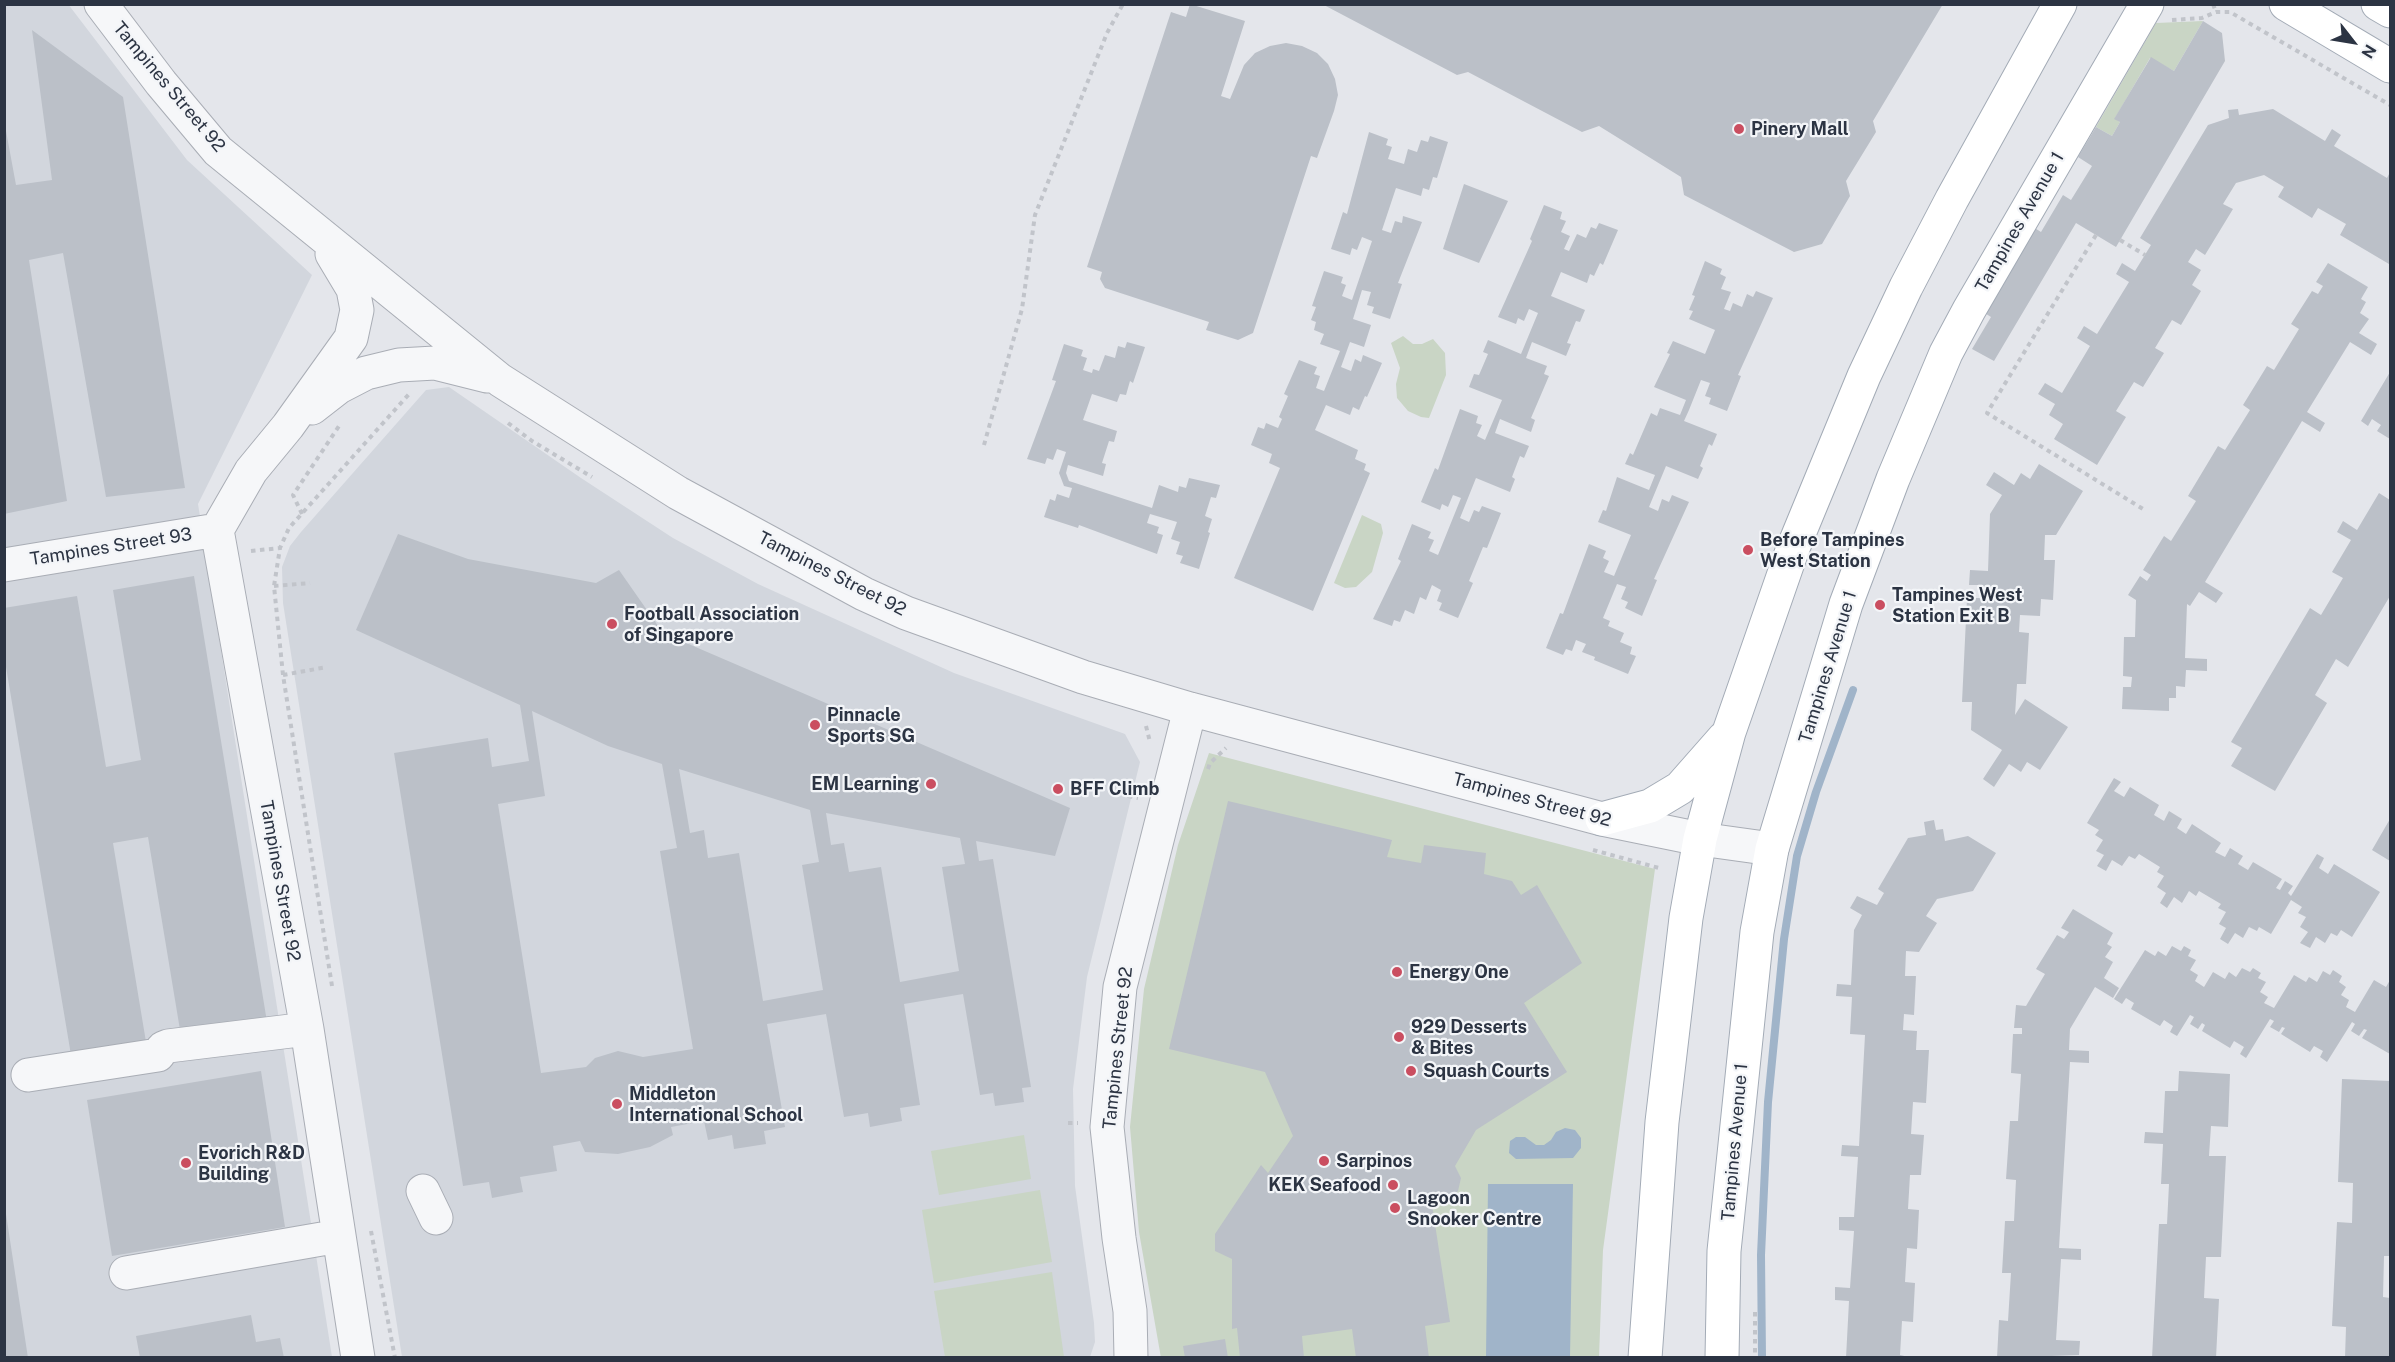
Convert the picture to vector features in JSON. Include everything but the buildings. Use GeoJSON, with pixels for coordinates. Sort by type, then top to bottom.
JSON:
{"type":"FeatureCollection","features":[{"type":"Feature","properties":{"kind":"main road"},"geometry":{"type":"LineString","coordinates":[[1645,1358],[1662,1122],[1686,918],[1700,839],[1729,732],[1793,548],[1864,375],[1932,238],[2060,4]]}},
{"type":"Feature","properties":{"kind":"main road"},"geometry":{"type":"LineString","coordinates":[[2142,14],[2169,4]]}},
{"type":"Feature","properties":{"kind":"main road"},"geometry":{"type":"LineString","coordinates":[[2286,4],[2391,66]]}},
{"type":"Feature","properties":{"kind":"main road"},"geometry":{"type":"LineString","coordinates":[[2378,4],[2391,11]]}},
{"type":"Feature","properties":{"kind":"main road","name":"Tampines Avenue 1"},"geometry":{"type":"LineString","coordinates":[[1722,1358],[1724,1251],[1738,1094],[1757,932],[1772,849],[1846,604],[1926,396],[1969,310],[2142,14]]}},
{"type":"Feature","properties":{"kind":"main road"},"geometry":{"type":"LineString","coordinates":[[1602,819],[1650,806],[1680,788],[1729,732]]}},
{"type":"Feature","properties":{"kind":"street","name":"Tampines Street 92"},"geometry":{"type":"LineString","coordinates":[[101,4],[161,82],[219,150],[293,210],[322,237],[500,380],[678,493],[864,594],[906,613],[1083,677],[1191,709],[1602,819],[1700,839],[1772,849]]}},
{"type":"Feature","properties":{"kind":"street","name":"Tampines Street 92"},"geometry":{"type":"LineString","coordinates":[[322,237],[353,289],[357,310],[351,338],[288,426],[251,471],[217,530],[307,1029],[358,1358]]}},
{"type":"Feature","properties":{"kind":"street","name":"Tampines Street 92"},"geometry":{"type":"LineString","coordinates":[[288,426],[339,387],[366,373],[388,368],[435,363],[500,380]]}},
{"type":"Feature","properties":{"kind":"street","name":"Tampines Street 93"},"geometry":{"type":"LineString","coordinates":[[4,565],[217,530]]}},
{"type":"Feature","properties":{"kind":"street","name":"Tampines Street 92"},"geometry":{"type":"LineString","coordinates":[[1131,1358],[1130,1311],[1119,1238],[1107,1127],[1124,1075],[1120,987],[1191,709]]}},
{"type":"Feature","properties":{"kind":"street"},"geometry":{"type":"LineString","coordinates":[[28,1075],[158,1055],[168,1046],[307,1029]]}},
{"type":"Feature","properties":{"kind":"street"},"geometry":{"type":"LineString","coordinates":[[126,1273],[339,1236]]}},
{"type":"Feature","properties":{"kind":"path"},"geometry":{"type":"LineString","coordinates":[[984,445],[1022,309],[1035,215],[1107,33],[1123,4]]}},
{"type":"Feature","properties":{"kind":"path"},"geometry":{"type":"LineString","coordinates":[[2213,4],[2216,12],[2230,12],[2245,19],[2391,105]]}},
{"type":"Feature","properties":{"kind":"path"},"geometry":{"type":"LineString","coordinates":[[2096,235],[1987,413],[2143,509]]}},
{"type":"Feature","properties":{"kind":"path"},"geometry":{"type":"LineString","coordinates":[[2120,240],[2145,255]]}},
{"type":"Feature","properties":{"kind":"path"},"geometry":{"type":"LineString","coordinates":[[333,993],[283,675],[274,586],[280,548],[289,528],[415,389]]}},
{"type":"Feature","properties":{"kind":"path"},"geometry":{"type":"LineString","coordinates":[[302,514],[293,495],[345,419]]}},
{"type":"Feature","properties":{"kind":"path"},"geometry":{"type":"LineString","coordinates":[[274,586],[310,583]]}},
{"type":"Feature","properties":{"kind":"path"},"geometry":{"type":"LineString","coordinates":[[283,675],[327,667]]}},
{"type":"Feature","properties":{"kind":"path"},"geometry":{"type":"LineString","coordinates":[[370,1228],[395,1358]]}},
{"type":"Feature","properties":{"kind":"shaded area"},"geometry":{"type":"Polygon","coordinates":[[[68,4],[187,160],[312,275],[198,504],[332,1357],[5,1358],[4,5],[68,4]]]}},
{"type":"Feature","properties":{"kind":"shaded area"},"geometry":{"type":"Polygon","coordinates":[[[449,387],[673,538],[758,584],[954,673],[1125,734],[1140,762],[1087,977],[1073,1089],[1075,1186],[1094,1323],[1095,1342],[1090,1357],[402,1357],[283,603],[282,567],[290,546],[301,532],[426,390],[449,387]]]}},
{"type":"Feature","properties":{"kind":"green space"},"geometry":{"type":"Polygon","coordinates":[[[2203,21],[2174,71],[2150,58],[2115,118],[2120,122],[2112,136],[2096,127],[2156,23],[2203,21]]]}},
{"type":"Feature","properties":{"kind":"green space"},"geometry":{"type":"Polygon","coordinates":[[[1403,336],[1413,344],[1422,344],[1433,339],[1445,353],[1446,375],[1429,418],[1408,411],[1397,398],[1396,384],[1400,368],[1391,343],[1403,336]]]}},
{"type":"Feature","properties":{"kind":"green space"},"geometry":{"type":"Polygon","coordinates":[[[1362,515],[1381,524],[1383,533],[1372,572],[1356,587],[1345,588],[1334,583],[1362,515]]]}},
{"type":"Feature","properties":{"kind":"green space"},"geometry":{"type":"Polygon","coordinates":[[[1209,753],[1655,869],[1603,1250],[1599,1357],[1161,1358],[1139,1232],[1130,1127],[1144,989],[1178,845],[1209,753]]]}},
{"type":"Feature","properties":{"kind":"green space"},"geometry":{"type":"Polygon","coordinates":[[[1024,1135],[1031,1179],[939,1195],[931,1151],[1024,1135]]]}},
{"type":"Feature","properties":{"kind":"green space"},"geometry":{"type":"Polygon","coordinates":[[[1040,1190],[1052,1262],[934,1283],[922,1210],[1040,1190]]]}},
{"type":"Feature","properties":{"kind":"green space"},"geometry":{"type":"Polygon","coordinates":[[[1052,1272],[1064,1357],[945,1357],[934,1291],[1052,1272]]]}},
{"type":"Feature","properties":{"kind":"water"},"geometry":{"type":"Polygon","coordinates":[[[1565,1128],[1575,1130],[1581,1138],[1581,1148],[1573,1158],[1516,1159],[1509,1153],[1510,1141],[1516,1137],[1525,1137],[1536,1145],[1544,1145],[1556,1132],[1565,1128]]]}},
{"type":"Feature","properties":{"kind":"water"},"geometry":{"type":"Polygon","coordinates":[[[1488,1184],[1573,1184],[1570,1357],[1486,1357],[1488,1184]]]}},
{"type":"Feature","properties":{"kind":"waterway"},"geometry":{"type":"LineString","coordinates":[[1762,1358],[1761,1255],[1768,1102],[1784,939],[1797,856],[1816,792],[1853,690]]}},
{"type":"Feature","properties":{"kind":"place","name":"Pinery Mall"},"geometry":{"type":"Point","coordinates":[1739,129]}},
{"type":"Feature","properties":{"kind":"place","name":"Before Tampines West Station"},"geometry":{"type":"Point","coordinates":[1748,550]}},
{"type":"Feature","properties":{"kind":"place","name":"Tampines West Station Exit B"},"geometry":{"type":"Point","coordinates":[1880,605]}},
{"type":"Feature","properties":{"kind":"place","name":"Football Association of Singapore"},"geometry":{"type":"Point","coordinates":[612,624]}},
{"type":"Feature","properties":{"kind":"place","name":"Pinnacle Sports SG"},"geometry":{"type":"Point","coordinates":[815,725]}},
{"type":"Feature","properties":{"kind":"place","name":"EM Learning"},"geometry":{"type":"Point","coordinates":[931,784]}},
{"type":"Feature","properties":{"kind":"place","name":"BFF Climb"},"geometry":{"type":"Point","coordinates":[1058,789]}},
{"type":"Feature","properties":{"kind":"place","name":"Energy One"},"geometry":{"type":"Point","coordinates":[1397,972]}},
{"type":"Feature","properties":{"kind":"place","name":"929 Desserts & Bites"},"geometry":{"type":"Point","coordinates":[1399,1037]}},
{"type":"Feature","properties":{"kind":"place","name":"Squash Courts"},"geometry":{"type":"Point","coordinates":[1411,1071]}},
{"type":"Feature","properties":{"kind":"place","name":"Middleton International School"},"geometry":{"type":"Point","coordinates":[617,1104]}},
{"type":"Feature","properties":{"kind":"place","name":"Sarpinos"},"geometry":{"type":"Point","coordinates":[1324,1161]}},
{"type":"Feature","properties":{"kind":"place","name":"Evorich R&D Building"},"geometry":{"type":"Point","coordinates":[186,1163]}},
{"type":"Feature","properties":{"kind":"place","name":"KEK Seafood"},"geometry":{"type":"Point","coordinates":[1393,1185]}},
{"type":"Feature","properties":{"kind":"place","name":"Lagoon Snooker Centre"},"geometry":{"type":"Point","coordinates":[1395,1208]}}]}
